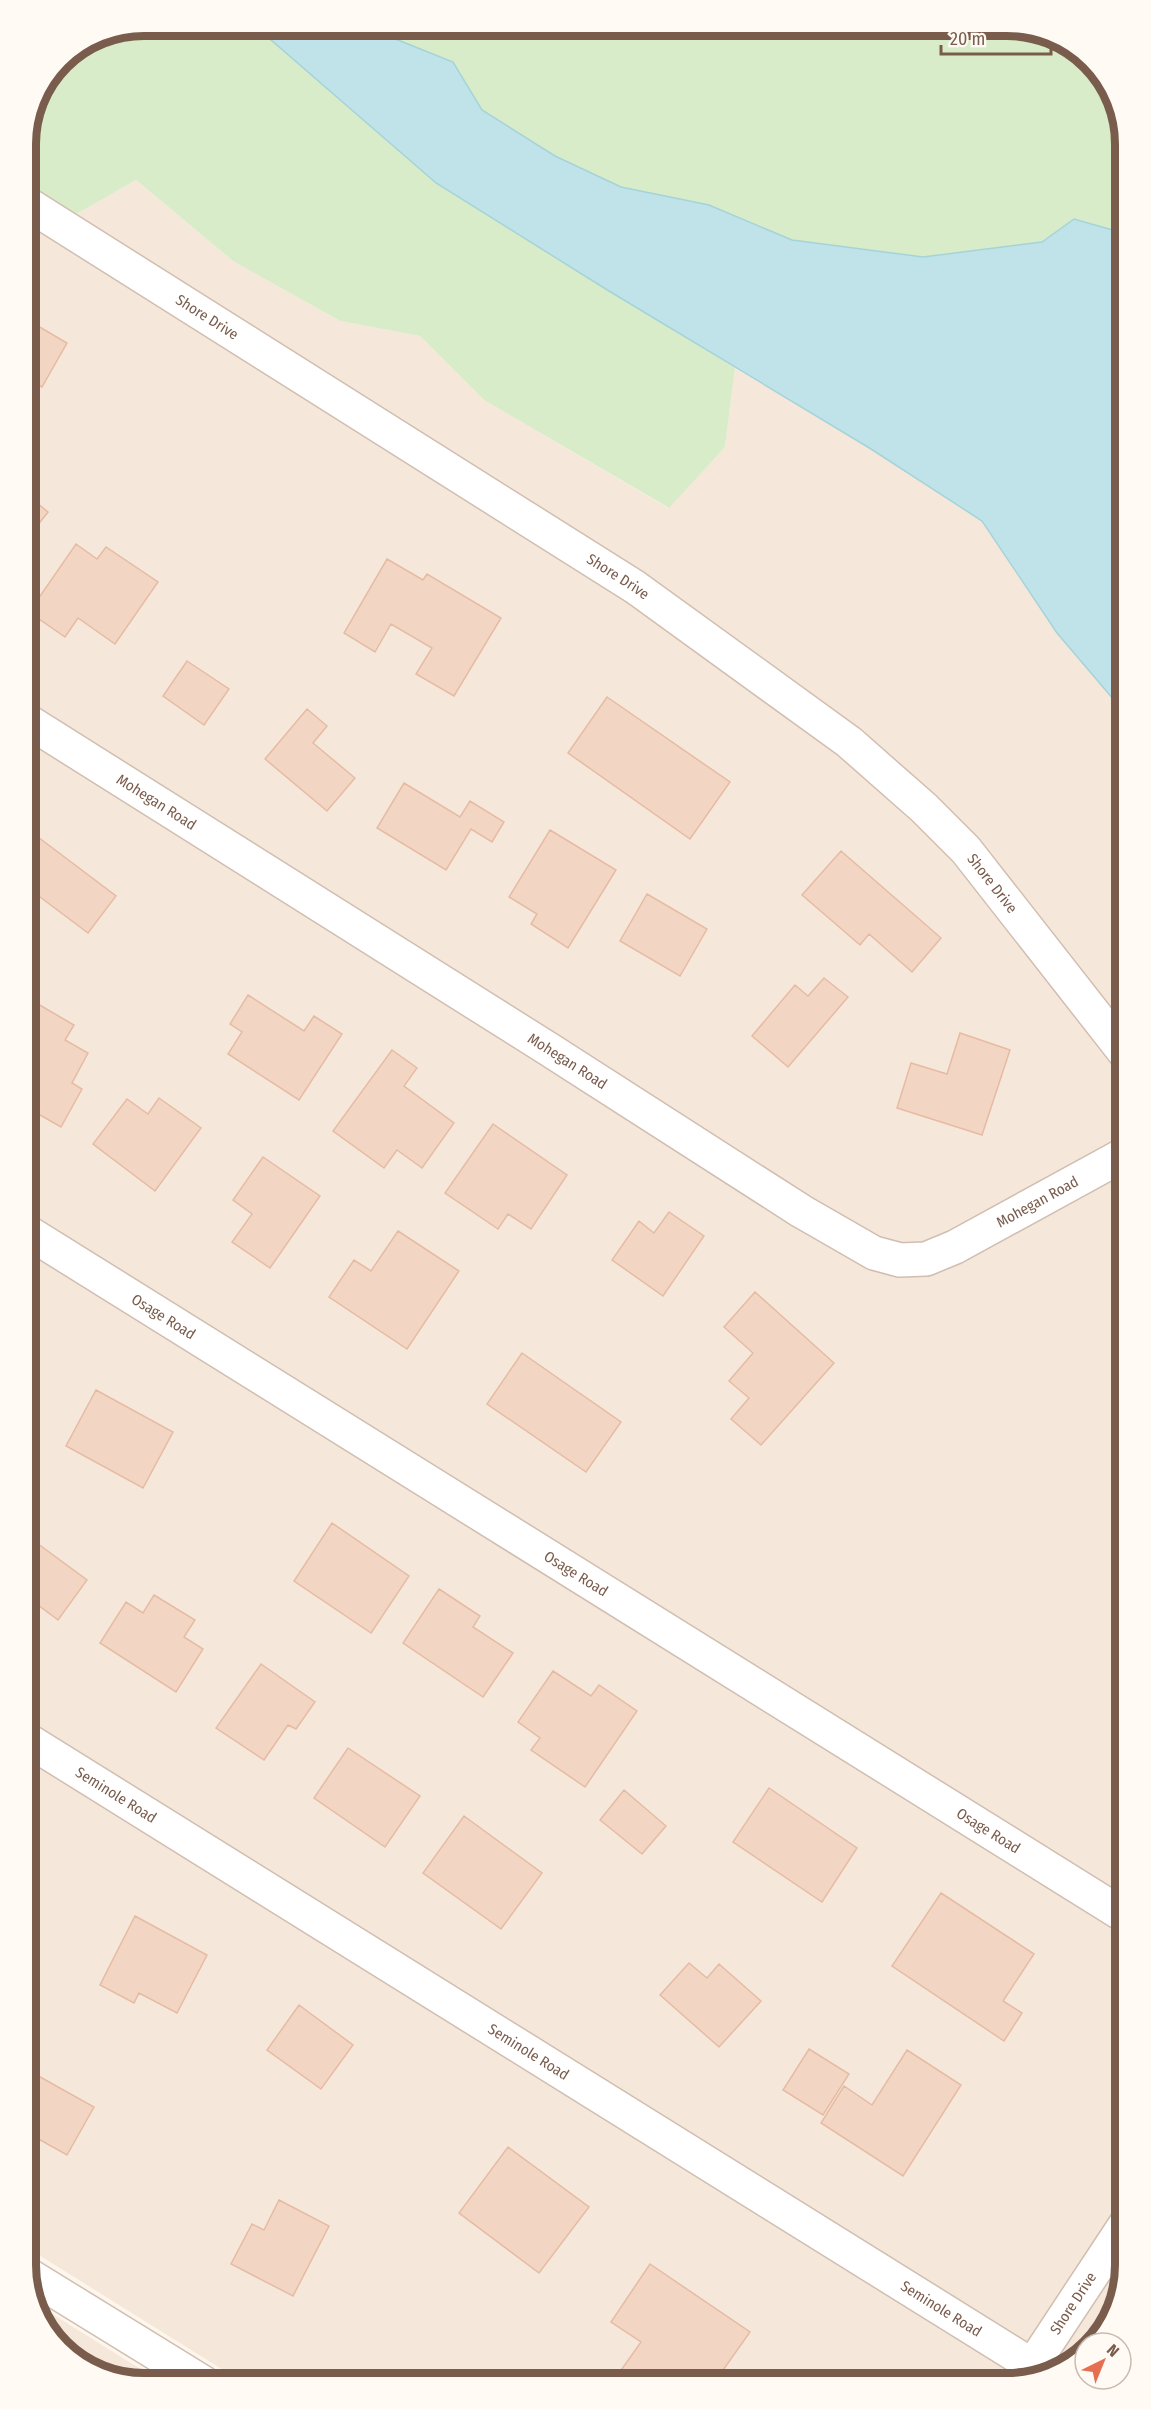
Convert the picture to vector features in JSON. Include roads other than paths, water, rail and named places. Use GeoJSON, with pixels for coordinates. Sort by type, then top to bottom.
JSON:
{"type":"FeatureCollection","features":[{"type":"Feature","properties":{"kind":"street","name":"Shore Drive"},"geometry":{"type":"LineString","coordinates":[[36,209],[635,587],[849,742],[924,808],[966,850],[1115,1040]]}},
{"type":"Feature","properties":{"kind":"street","name":"Mohegan Road"},"geometry":{"type":"LineString","coordinates":[[36,726],[801,1211],[874,1253],[900,1260],[926,1259],[955,1247],[1115,1159]]}},
{"type":"Feature","properties":{"kind":"street","name":"Osage Road"},"geometry":{"type":"LineString","coordinates":[[36,1237],[1115,1910]]}},
{"type":"Feature","properties":{"kind":"street","name":"Seminole Road"},"geometry":{"type":"LineString","coordinates":[[36,1745],[1025,2371]]}},
{"type":"Feature","properties":{"kind":"street","name":"Shore Drive"},"geometry":{"type":"LineString","coordinates":[[1030,2371],[1115,2240]]}},
{"type":"Feature","properties":{"kind":"street"},"geometry":{"type":"LineString","coordinates":[[37,2280],[188,2373]]}},
{"type":"Feature","properties":{"kind":"water"},"geometry":{"type":"Polygon","coordinates":[[[267,36],[391,36],[453,62],[482,110],[555,156],[621,187],[709,205],[792,240],[923,257],[1042,242],[1074,219],[1115,231],[1115,701],[1057,633],[982,521],[871,449],[609,291],[436,183],[267,36]]]}}]}
